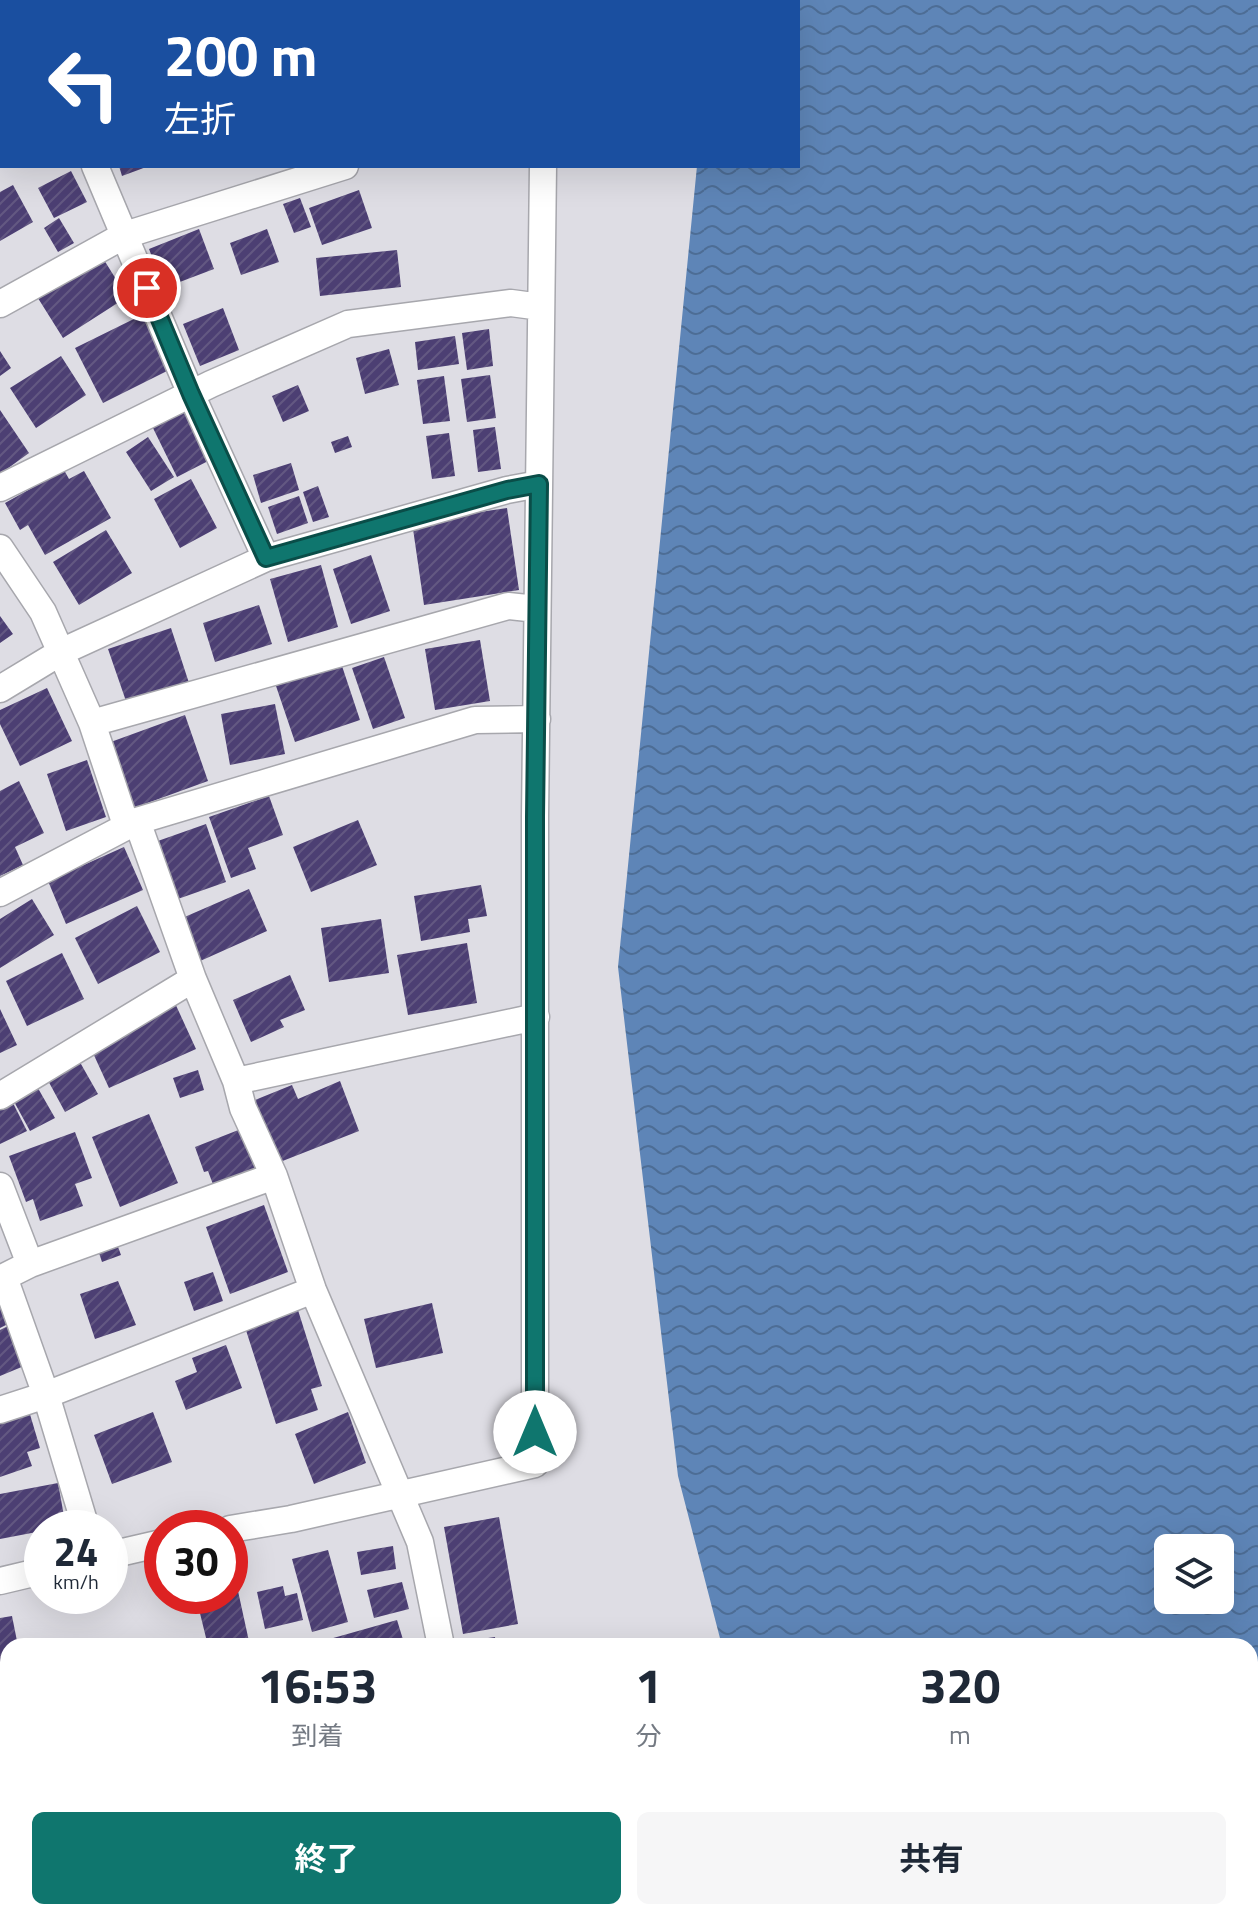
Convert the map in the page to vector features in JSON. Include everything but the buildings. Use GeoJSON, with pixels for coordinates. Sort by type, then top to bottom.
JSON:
{"type":"FeatureCollection","features":[{"type":"Feature","properties":{"kind":"street"},"geometry":{"type":"LineString","coordinates":[[96,168],[191,394],[266,558]]}},
{"type":"Feature","properties":{"kind":"street"},"geometry":{"type":"LineString","coordinates":[[0,304],[125,235],[339,168]]}},
{"type":"Feature","properties":{"kind":"street"},"geometry":{"type":"LineString","coordinates":[[248,1525],[399,1496],[535,1464],[537,609],[543,168]]}},
{"type":"Feature","properties":{"kind":"street"},"geometry":{"type":"LineString","coordinates":[[0,488],[191,394],[348,324],[511,303],[541,307]]}},
{"type":"Feature","properties":{"kind":"street"},"geometry":{"type":"LineString","coordinates":[[0,689],[61,652],[266,558],[507,490],[539,484]]}},
{"type":"Feature","properties":{"kind":"street"},"geometry":{"type":"LineString","coordinates":[[0,548],[43,612],[92,723],[236,1081],[243,1108],[274,1176],[313,1290],[420,1542],[439,1638]]}},
{"type":"Feature","properties":{"kind":"street"},"geometry":{"type":"LineString","coordinates":[[92,723],[508,606],[537,609]]}},
{"type":"Feature","properties":{"kind":"street"},"geometry":{"type":"LineString","coordinates":[[0,893],[132,823],[475,720],[537,719]]}},
{"type":"Feature","properties":{"kind":"street"},"geometry":{"type":"LineString","coordinates":[[0,1096],[193,979]]}},
{"type":"Feature","properties":{"kind":"street"},"geometry":{"type":"LineString","coordinates":[[236,1081],[536,1017]]}},
{"type":"Feature","properties":{"kind":"street"},"geometry":{"type":"LineString","coordinates":[[81,1510],[46,1395],[2,1278],[30,1264],[274,1176]]}},
{"type":"Feature","properties":{"kind":"street"},"geometry":{"type":"LineString","coordinates":[[0,1186],[30,1264]]}},
{"type":"Feature","properties":{"kind":"street"},"geometry":{"type":"LineString","coordinates":[[0,1410],[46,1395],[313,1290]]}},
{"type":"Feature","properties":{"kind":"street"},"geometry":{"type":"LineString","coordinates":[[0,1581],[24,1575]]}},
{"type":"Feature","properties":{"kind":"water"},"geometry":{"type":"Polygon","coordinates":[[[800,0],[1258,0],[1258,1638],[720,1638],[678,1476],[618,967],[697,168],[800,168],[800,0]]]}},
{"type":"Feature","properties":{"kind":"route"},"geometry":{"type":"LineString","coordinates":[[147,288],[191,394],[266,558],[507,490],[539,484],[535,817],[535,1432]]}}]}
